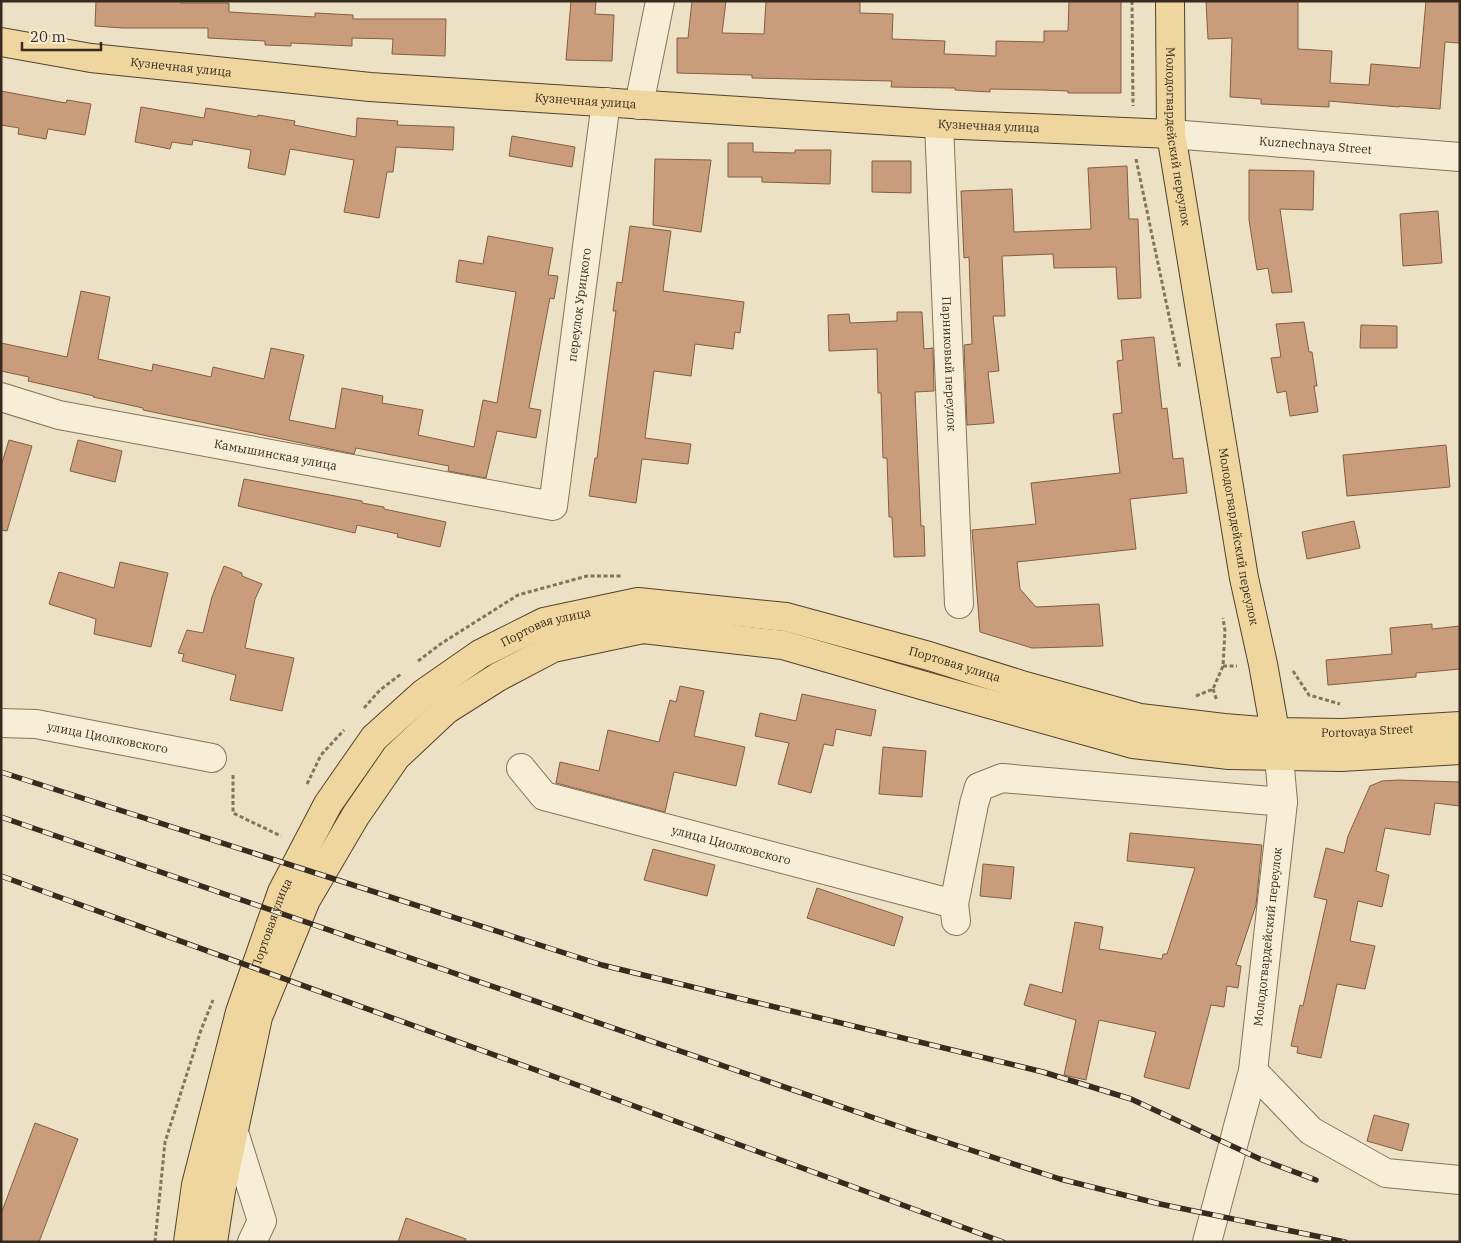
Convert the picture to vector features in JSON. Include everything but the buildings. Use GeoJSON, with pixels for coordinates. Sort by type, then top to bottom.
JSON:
{"type":"FeatureCollection","features":[{"type":"Feature","properties":{"kind":"main road","name":"Молодогвардейский переулок"},"geometry":{"type":"LineString","coordinates":[[1170,1],[1171,134],[1244,578],[1278,744]]}},
{"type":"Feature","properties":{"kind":"main road","name":"Кузнечная улица"},"geometry":{"type":"LineString","coordinates":[[1,42],[91,58],[370,87],[939,124],[1171,134]]}},
{"type":"Feature","properties":{"kind":"main road","name":"Портовая улица"},"geometry":{"type":"LineString","coordinates":[[188,1242],[196,1185],[240,1012],[282,892],[328,804],[374,738],[424,693],[480,654],[544,622],[638,602],[786,618],[929,656],[1025,686],[1140,718],[1224,728],[1278,744]]}},
{"type":"Feature","properties":{"kind":"main road","name":"Портовая улица"},"geometry":{"type":"LineString","coordinates":[[214,1242],[221,1190],[258,1017],[306,900],[356,815],[396,757],[446,710],[498,677],[554,648],[643,629],[783,644],[1133,744],[1228,755],[1278,744]]}},
{"type":"Feature","properties":{"kind":"main road","name":"Portovaya Street"},"geometry":{"type":"LineString","coordinates":[[1278,744],[1343,734],[1460,726]]}},
{"type":"Feature","properties":{"kind":"main road","name":"Portovaya Street"},"geometry":{"type":"LineString","coordinates":[[1278,744],[1340,758],[1460,750]]}},
{"type":"Feature","properties":{"kind":"street"},"geometry":{"type":"LineString","coordinates":[[639,105],[660,1]]}},
{"type":"Feature","properties":{"kind":"street","name":"переулок Урицкого"},"geometry":{"type":"LineString","coordinates":[[553,506],[606,102]]}},
{"type":"Feature","properties":{"kind":"street","name":"Парниковый переулок"},"geometry":{"type":"LineString","coordinates":[[939,124],[959,604]]}},
{"type":"Feature","properties":{"kind":"street","name":"Kuznechnaya Street"},"geometry":{"type":"LineString","coordinates":[[1171,134],[1460,157]]}},
{"type":"Feature","properties":{"kind":"street","name":"Камышинская улица"},"geometry":{"type":"LineString","coordinates":[[1,397],[59,416],[553,506]]}},
{"type":"Feature","properties":{"kind":"street","name":"улица Циолковского"},"geometry":{"type":"LineString","coordinates":[[1,723],[36,724],[212,758]]}},
{"type":"Feature","properties":{"kind":"street","name":"Молодогвардейский переулок"},"geometry":{"type":"LineString","coordinates":[[1206,1242],[1253,1071],[1283,802],[1278,744]]}},
{"type":"Feature","properties":{"kind":"street","name":"улица Циолковского"},"geometry":{"type":"LineString","coordinates":[[521,768],[544,796],[955,913],[974,804],[979,787],[1002,778],[1283,802]]}},
{"type":"Feature","properties":{"kind":"street"},"geometry":{"type":"LineString","coordinates":[[1253,1071],[1311,1131],[1386,1173],[1460,1180]]}},
{"type":"Feature","properties":{"kind":"street"},"geometry":{"type":"LineString","coordinates":[[233,1129],[262,1221],[252,1242]]}},
{"type":"Feature","properties":{"kind":"path"},"geometry":{"type":"LineString","coordinates":[[1132,1],[1134,132]]}},
{"type":"Feature","properties":{"kind":"path"},"geometry":{"type":"LineString","coordinates":[[1292,671],[1310,695],[1346,706]]}},
{"type":"Feature","properties":{"kind":"path"},"geometry":{"type":"LineString","coordinates":[[212,758],[233,768],[233,812],[281,836]]}},
{"type":"Feature","properties":{"kind":"railway"},"geometry":{"type":"LineString","coordinates":[[1,772],[602,965],[1043,1072],[1131,1099],[1260,1159],[1316,1180]]}},
{"type":"Feature","properties":{"kind":"railway"},"geometry":{"type":"LineString","coordinates":[[1,817],[915,1132],[1060,1179],[1160,1204],[1345,1242]]}},
{"type":"Feature","properties":{"kind":"railway"},"geometry":{"type":"LineString","coordinates":[[1,876],[1003,1242]]}}]}
